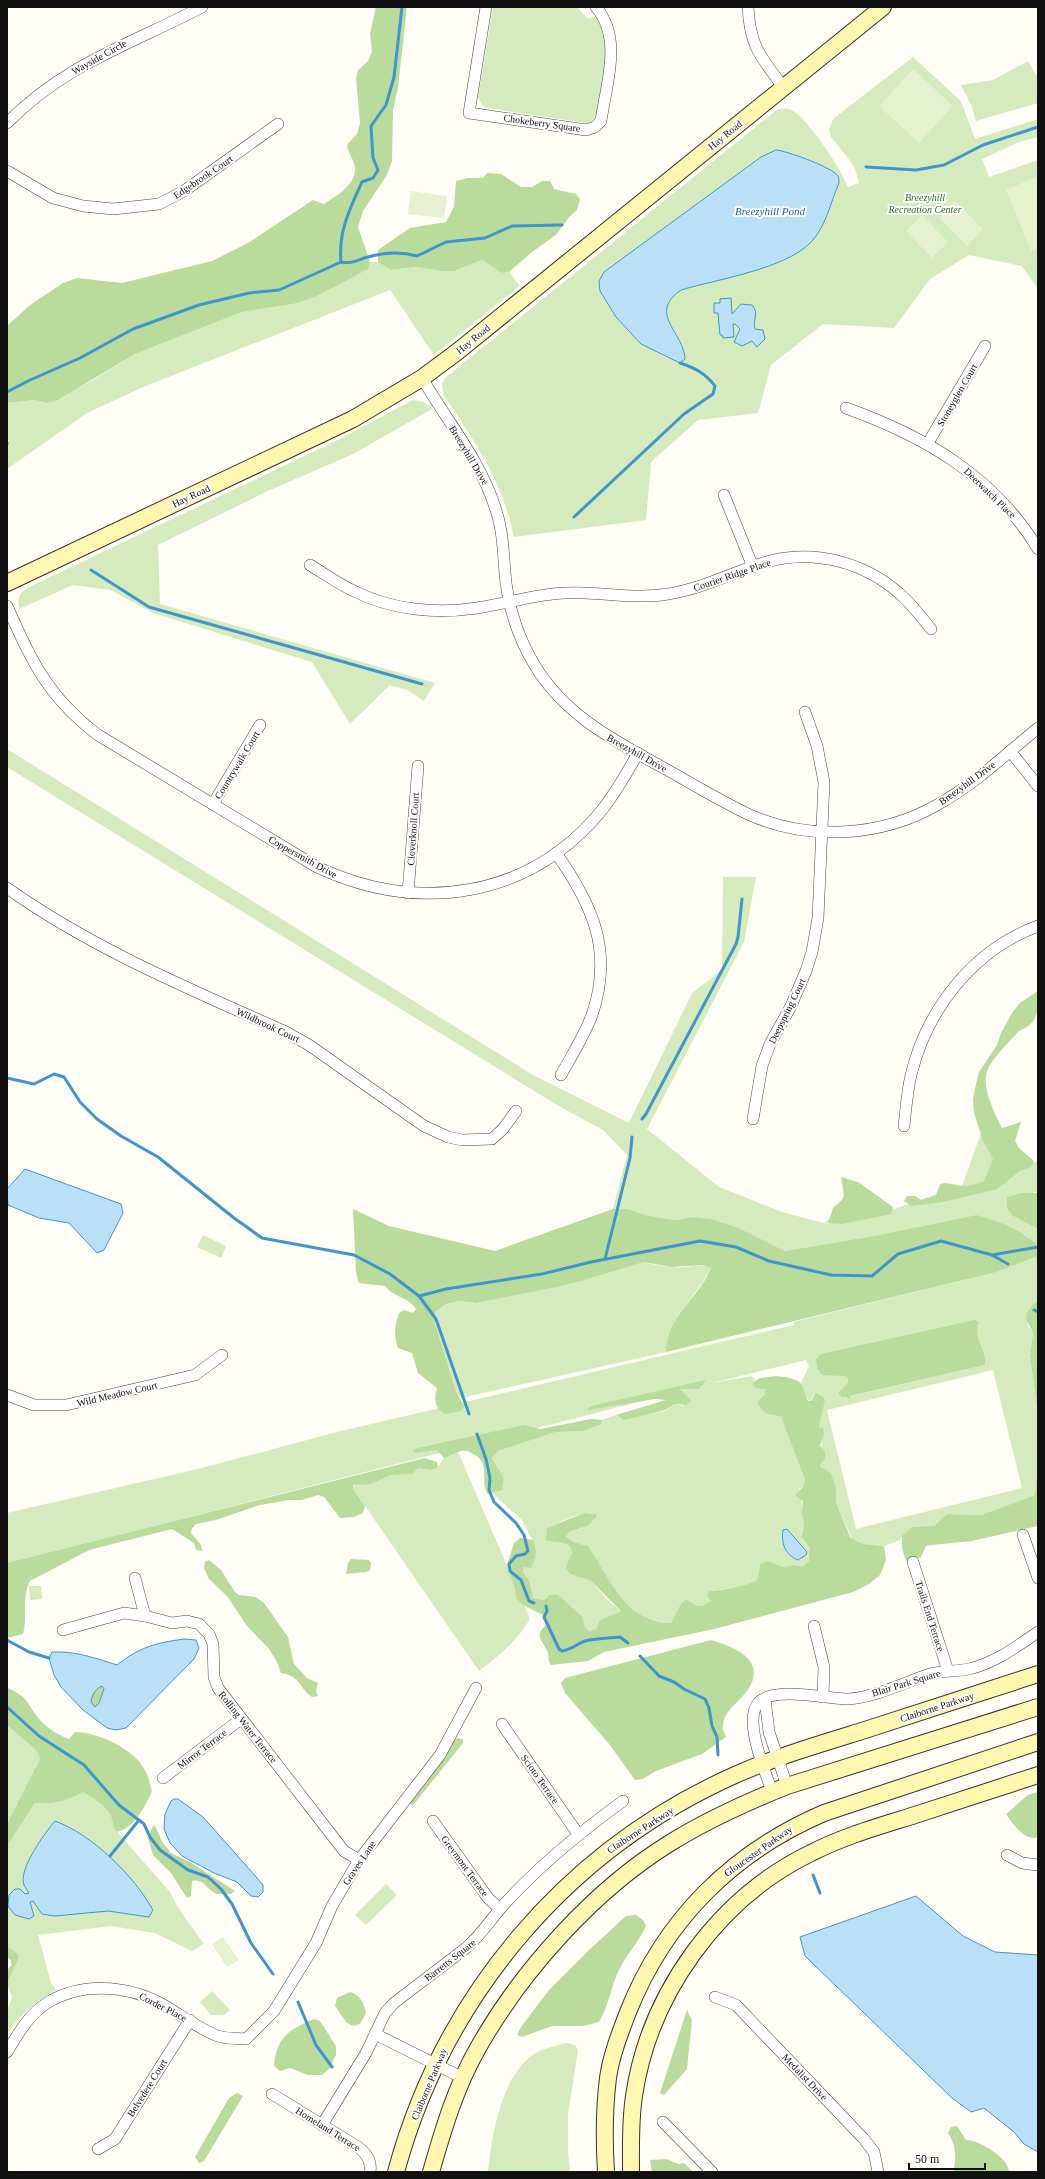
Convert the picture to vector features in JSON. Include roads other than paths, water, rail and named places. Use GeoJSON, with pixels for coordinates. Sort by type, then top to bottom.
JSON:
{"type":"FeatureCollection","features":[{"type":"Feature","properties":{"kind":"main road","name":"Hay Road"},"geometry":{"type":"LineString","coordinates":[[7,583],[353,419],[422,378],[457,352],[883,7]]}},
{"type":"Feature","properties":{"kind":"main road","name":"Claiborne Parkway"},"geometry":{"type":"LineString","coordinates":[[396,2172],[412,2122],[435,2064],[471,2001],[511,1947],[564,1888],[614,1845],[681,1803],[735,1775],[812,1747],[1038,1674]]}},
{"type":"Feature","properties":{"kind":"main road"},"geometry":{"type":"LineString","coordinates":[[431,2172],[443,2131],[464,2078],[478,2048],[510,2000],[547,1952],[583,1912],[627,1874],[669,1844],[708,1821],[780,1789],[1038,1707]]}},
{"type":"Feature","properties":{"kind":"main road","name":"Gloucester Parkway"},"geometry":{"type":"LineString","coordinates":[[606,2172],[604,2130],[608,2077],[619,2034],[635,1994],[666,1938],[694,1904],[729,1869],[797,1824],[838,1808],[1038,1742]]}},
{"type":"Feature","properties":{"kind":"main road"},"geometry":{"type":"LineString","coordinates":[[631,2172],[631,2122],[634,2095],[641,2063],[657,2016],[693,1954],[734,1907],[758,1886],[791,1864],[834,1842],[1038,1775]]}},
{"type":"Feature","properties":{"kind":"street","name":"Wayside Circle"},"geometry":{"type":"LineString","coordinates":[[7,123],[29,103],[76,69],[119,46],[202,7]]}},
{"type":"Feature","properties":{"kind":"street","name":"Chokeberry Square"},"geometry":{"type":"LineString","coordinates":[[486,7],[469,113],[586,130],[594,127],[601,121],[612,49],[606,24],[596,7]]}},
{"type":"Feature","properties":{"kind":"street"},"geometry":{"type":"LineString","coordinates":[[748,7],[748,25],[758,54],[784,88]]}},
{"type":"Feature","properties":{"kind":"street","name":"Edgebrook Court"},"geometry":{"type":"LineString","coordinates":[[7,171],[53,198],[83,206],[113,209],[159,204],[184,191],[278,124]]}},
{"type":"Feature","properties":{"kind":"street","name":"Stoneyglen Court"},"geometry":{"type":"LineString","coordinates":[[928,443],[985,346]]}},
{"type":"Feature","properties":{"kind":"street","name":"Breezyhill Drive"},"geometry":{"type":"LineString","coordinates":[[422,378],[473,458],[489,488],[502,532],[509,602],[523,643],[547,684],[580,718],[600,732],[751,815],[787,827],[823,832],[871,829],[918,815],[955,794],[1038,728]]}},
{"type":"Feature","properties":{"kind":"street","name":"Deerwatch Place"},"geometry":{"type":"LineString","coordinates":[[846,408],[892,425],[928,443],[980,481],[1003,503],[1023,527],[1038,549]]}},
{"type":"Feature","properties":{"kind":"street"},"geometry":{"type":"LineString","coordinates":[[724,496],[753,567]]}},
{"type":"Feature","properties":{"kind":"street","name":"Courier Ridge Place"},"geometry":{"type":"LineString","coordinates":[[310,565],[355,592],[383,602],[406,608],[455,610],[566,593],[632,597],[667,595],[702,587],[775,560],[798,557],[825,558],[851,565],[883,581],[901,595],[931,629]]}},
{"type":"Feature","properties":{"kind":"street","name":"Coppersmith Drive"},"geometry":{"type":"LineString","coordinates":[[7,606],[35,666],[53,692],[80,721],[98,735],[317,867],[338,877],[382,890],[408,893],[461,892],[498,882],[518,874],[556,853],[580,833],[602,810],[619,787],[638,753]]}},
{"type":"Feature","properties":{"kind":"street","name":"Deepspring Court"},"geometry":{"type":"LineString","coordinates":[[753,1119],[761,1072],[770,1044],[799,991],[812,952],[818,918],[825,795],[823,770],[817,746],[805,712]]}},
{"type":"Feature","properties":{"kind":"street","name":"Countrywalk Court"},"geometry":{"type":"LineString","coordinates":[[213,804],[260,725]]}},
{"type":"Feature","properties":{"kind":"street"},"geometry":{"type":"LineString","coordinates":[[1010,751],[1038,786]]}},
{"type":"Feature","properties":{"kind":"street","name":"Cloverknoll Court"},"geometry":{"type":"LineString","coordinates":[[408,893],[418,766]]}},
{"type":"Feature","properties":{"kind":"street"},"geometry":{"type":"LineString","coordinates":[[556,853],[578,884],[588,904],[600,948],[599,978],[592,1014],[561,1074]]}},
{"type":"Feature","properties":{"kind":"street","name":"Wildbrook Court"},"geometry":{"type":"LineString","coordinates":[[7,888],[52,918],[98,944],[309,1045],[434,1132],[462,1140],[492,1139],[503,1129],[516,1111]]}},
{"type":"Feature","properties":{"kind":"street"},"geometry":{"type":"LineString","coordinates":[[904,1126],[911,1076],[917,1054],[925,1033],[939,1007],[965,974],[981,960],[1005,942],[1038,926]]}},
{"type":"Feature","properties":{"kind":"street","name":"Wild Meadow Court"},"geometry":{"type":"LineString","coordinates":[[7,1395],[34,1405],[66,1405],[195,1375],[222,1355]]}},
{"type":"Feature","properties":{"kind":"street"},"geometry":{"type":"LineString","coordinates":[[1024,1535],[1038,1578]]}},
{"type":"Feature","properties":{"kind":"street","name":"Trails End Terrace"},"geometry":{"type":"LineString","coordinates":[[913,1562],[948,1671]]}},
{"type":"Feature","properties":{"kind":"street"},"geometry":{"type":"LineString","coordinates":[[135,1578],[145,1616]]}},
{"type":"Feature","properties":{"kind":"street","name":"Rolling Water Terrace"},"geometry":{"type":"LineString","coordinates":[[63,1630],[124,1613],[145,1616],[172,1623],[187,1621],[199,1624],[209,1634],[213,1644],[214,1677],[218,1688],[344,1851],[359,1860]]}},
{"type":"Feature","properties":{"kind":"street"},"geometry":{"type":"LineString","coordinates":[[814,1626],[824,1667],[823,1697]]}},
{"type":"Feature","properties":{"kind":"street","name":"Blair Park Square"},"geometry":{"type":"LineString","coordinates":[[780,1789],[770,1762],[765,1699],[788,1694],[850,1699],[932,1673],[971,1668],[997,1658],[1038,1632]]}},
{"type":"Feature","properties":{"kind":"street","name":"Graves Lane"},"geometry":{"type":"LineString","coordinates":[[246,2039],[274,2011],[316,1942],[332,1906],[359,1860],[440,1755],[476,1688]]}},
{"type":"Feature","properties":{"kind":"street","name":"Mirror Terrace"},"geometry":{"type":"LineString","coordinates":[[163,1778],[241,1719]]}},
{"type":"Feature","properties":{"kind":"street","name":"Scioto Terrace"},"geometry":{"type":"LineString","coordinates":[[502,1724],[578,1834]]}},
{"type":"Feature","properties":{"kind":"street","name":"Blair Park Square"},"geometry":{"type":"LineString","coordinates":[[770,1762],[780,1789]]}},
{"type":"Feature","properties":{"kind":"street","name":"Barretts Square"},"geometry":{"type":"LineString","coordinates":[[322,2125],[349,2082],[386,2014],[394,2003],[477,1939],[500,1909],[578,1834],[623,1801]]}},
{"type":"Feature","properties":{"kind":"street","name":"Greymont Terrace"},"geometry":{"type":"LineString","coordinates":[[433,1821],[488,1898],[500,1909]]}},
{"type":"Feature","properties":{"kind":"street"},"geometry":{"type":"LineString","coordinates":[[1007,1855],[1022,1863],[1038,1865]]}},
{"type":"Feature","properties":{"kind":"street","name":"Corder Place"},"geometry":{"type":"LineString","coordinates":[[7,2052],[22,2027],[46,2004],[67,1993],[93,1988],[111,1988],[138,1993],[218,2036],[246,2039]]}},
{"type":"Feature","properties":{"kind":"street","name":"Medalist Drive"},"geometry":{"type":"LineString","coordinates":[[715,1997],[736,2005],[858,2133],[874,2152],[878,2172]]}},
{"type":"Feature","properties":{"kind":"street","name":"Belvedere Court"},"geometry":{"type":"LineString","coordinates":[[98,2149],[115,2139],[190,2020]]}},
{"type":"Feature","properties":{"kind":"street"},"geometry":{"type":"LineString","coordinates":[[375,2034],[464,2078]]}},
{"type":"Feature","properties":{"kind":"street","name":"Homeland Terrace"},"geometry":{"type":"LineString","coordinates":[[272,2094],[366,2153],[371,2168],[370,2172]]}},
{"type":"Feature","properties":{"kind":"street"},"geometry":{"type":"LineString","coordinates":[[663,2122],[712,2172]]}},
{"type":"Feature","properties":{"kind":"water","name":"Breezyhill Pond"},"geometry":{"type":"Polygon","coordinates":[[[776,150],[816,163],[832,171],[839,179],[839,183],[824,223],[816,236],[806,247],[774,264],[734,277],[681,290],[671,299],[667,307],[667,315],[683,349],[685,359],[680,363],[641,344],[616,317],[600,291],[599,281],[604,272],[761,157],[776,150]]]}},
{"type":"Feature","properties":{"kind":"water"},"geometry":{"type":"Polygon","coordinates":[[[731,298],[732,314],[741,304],[752,305],[754,308],[756,314],[754,323],[755,329],[763,330],[765,339],[757,347],[752,341],[742,346],[734,342],[740,329],[735,324],[733,324],[734,337],[723,338],[722,335],[720,335],[718,313],[714,313],[714,303],[720,303],[720,299],[731,298]]]}},
{"type":"Feature","properties":{"kind":"water"},"geometry":{"type":"Polygon","coordinates":[[[25,1169],[121,1204],[123,1213],[104,1250],[97,1253],[69,1223],[39,1218],[8,1205],[7,1189],[25,1169]]]}},
{"type":"Feature","properties":{"kind":"water"},"geometry":{"type":"Polygon","coordinates":[[[787,1529],[807,1552],[806,1555],[798,1560],[787,1552],[783,1544],[783,1530],[787,1529]]]}},
{"type":"Feature","properties":{"kind":"water"},"geometry":{"type":"Polygon","coordinates":[[[184,1639],[196,1640],[199,1648],[194,1659],[126,1728],[116,1730],[107,1728],[83,1710],[61,1687],[54,1675],[49,1658],[52,1652],[61,1652],[85,1656],[117,1665],[133,1654],[148,1647],[184,1639]],[[102,1686],[100,1687],[93,1695],[91,1702],[95,1707],[99,1703],[104,1689],[102,1686]]]}},
{"type":"Feature","properties":{"kind":"water"},"geometry":{"type":"Polygon","coordinates":[[[178,1799],[203,1817],[263,1885],[263,1892],[258,1897],[251,1896],[237,1882],[214,1873],[182,1856],[170,1843],[164,1829],[165,1814],[171,1801],[178,1799]]]}},
{"type":"Feature","properties":{"kind":"water"},"geometry":{"type":"Polygon","coordinates":[[[55,1821],[69,1827],[98,1846],[124,1871],[145,1897],[153,1910],[149,1917],[108,1911],[55,1916],[42,1914],[33,1901],[30,1902],[34,1916],[29,1919],[15,1915],[8,1906],[9,1895],[15,1889],[20,1889],[25,1894],[29,1893],[24,1885],[23,1878],[25,1870],[45,1834],[55,1821]]]}},
{"type":"Feature","properties":{"kind":"water"},"geometry":{"type":"Polygon","coordinates":[[[916,1896],[963,1936],[995,1952],[1038,1955],[1038,2152],[1024,2144],[1014,2132],[984,2108],[971,2112],[952,2098],[805,1956],[800,1937],[916,1896]]]}},
{"type":"Feature","properties":{"kind":"waterway"},"geometry":{"type":"LineString","coordinates":[[341,262],[341,240],[349,211],[362,182],[373,178],[378,170],[373,158],[371,126],[386,105],[394,77],[402,7]]}},
{"type":"Feature","properties":{"kind":"waterway"},"geometry":{"type":"LineString","coordinates":[[866,167],[916,170],[944,165],[983,145],[1038,127]]}},
{"type":"Feature","properties":{"kind":"waterway"},"geometry":{"type":"LineString","coordinates":[[7,392],[80,358],[133,329],[199,305],[249,293],[279,290],[341,262],[351,262],[386,253],[405,253],[417,256],[446,242],[485,238],[512,226],[562,225]]}},
{"type":"Feature","properties":{"kind":"waterway"},"geometry":{"type":"LineString","coordinates":[[574,517],[684,414],[713,394],[715,386],[703,374],[680,363]]}},
{"type":"Feature","properties":{"kind":"waterway"},"geometry":{"type":"LineString","coordinates":[[91,570],[149,607],[422,684]]}},
{"type":"Feature","properties":{"kind":"waterway"},"geometry":{"type":"LineString","coordinates":[[642,1119],[736,944],[742,899]]}},
{"type":"Feature","properties":{"kind":"waterway"},"geometry":{"type":"LineString","coordinates":[[7,1078],[34,1084],[54,1074],[64,1077],[80,1102],[97,1119],[121,1136],[158,1157],[234,1218],[262,1238],[354,1255],[390,1274],[419,1296],[446,1289],[542,1274],[591,1262],[700,1241],[736,1247],[769,1261],[831,1275],[872,1276],[898,1254],[941,1241],[992,1255],[1038,1247]]}},
{"type":"Feature","properties":{"kind":"waterway"},"geometry":{"type":"LineString","coordinates":[[605,1259],[630,1158],[632,1137]]}},
{"type":"Feature","properties":{"kind":"waterway"},"geometry":{"type":"LineString","coordinates":[[992,1255],[1008,1264]]}},
{"type":"Feature","properties":{"kind":"waterway"},"geometry":{"type":"LineString","coordinates":[[419,1296],[436,1319],[469,1414]]}},
{"type":"Feature","properties":{"kind":"waterway"},"geometry":{"type":"LineString","coordinates":[[1034,1310],[1038,1312]]}},
{"type":"Feature","properties":{"kind":"waterway"},"geometry":{"type":"LineString","coordinates":[[477,1434],[486,1459],[490,1478],[489,1490],[494,1502],[516,1523],[524,1535],[528,1551],[525,1554],[516,1556],[509,1564],[510,1571],[521,1580],[529,1601],[534,1603]]}},
{"type":"Feature","properties":{"kind":"waterway"},"geometry":{"type":"LineString","coordinates":[[546,1606],[547,1611],[544,1617],[559,1649],[562,1651],[585,1641],[598,1639],[620,1637],[628,1643]]}},
{"type":"Feature","properties":{"kind":"waterway"},"geometry":{"type":"LineString","coordinates":[[7,1640],[29,1652],[49,1658]]}},
{"type":"Feature","properties":{"kind":"waterway"},"geometry":{"type":"LineString","coordinates":[[640,1656],[659,1676],[674,1682],[684,1689],[705,1699],[709,1708],[712,1726],[717,1737],[718,1755]]}},
{"type":"Feature","properties":{"kind":"waterway"},"geometry":{"type":"LineString","coordinates":[[7,1707],[39,1736],[84,1765],[119,1805],[144,1824],[150,1837],[160,1850],[188,1870],[208,1877],[221,1889],[232,1904],[251,1943],[273,1974]]}},
{"type":"Feature","properties":{"kind":"waterway"},"geometry":{"type":"LineString","coordinates":[[110,1856],[139,1820]]}},
{"type":"Feature","properties":{"kind":"waterway"},"geometry":{"type":"LineString","coordinates":[[813,1875],[820,1893]]}},
{"type":"Feature","properties":{"kind":"waterway"},"geometry":{"type":"LineString","coordinates":[[298,2002],[316,2045],[332,2067]]}},
{"type":"Feature","properties":{"kind":"park label","name":"Breezyhill Recreation Center"},"geometry":{"type":"Point","coordinates":[925,202]}}]}
